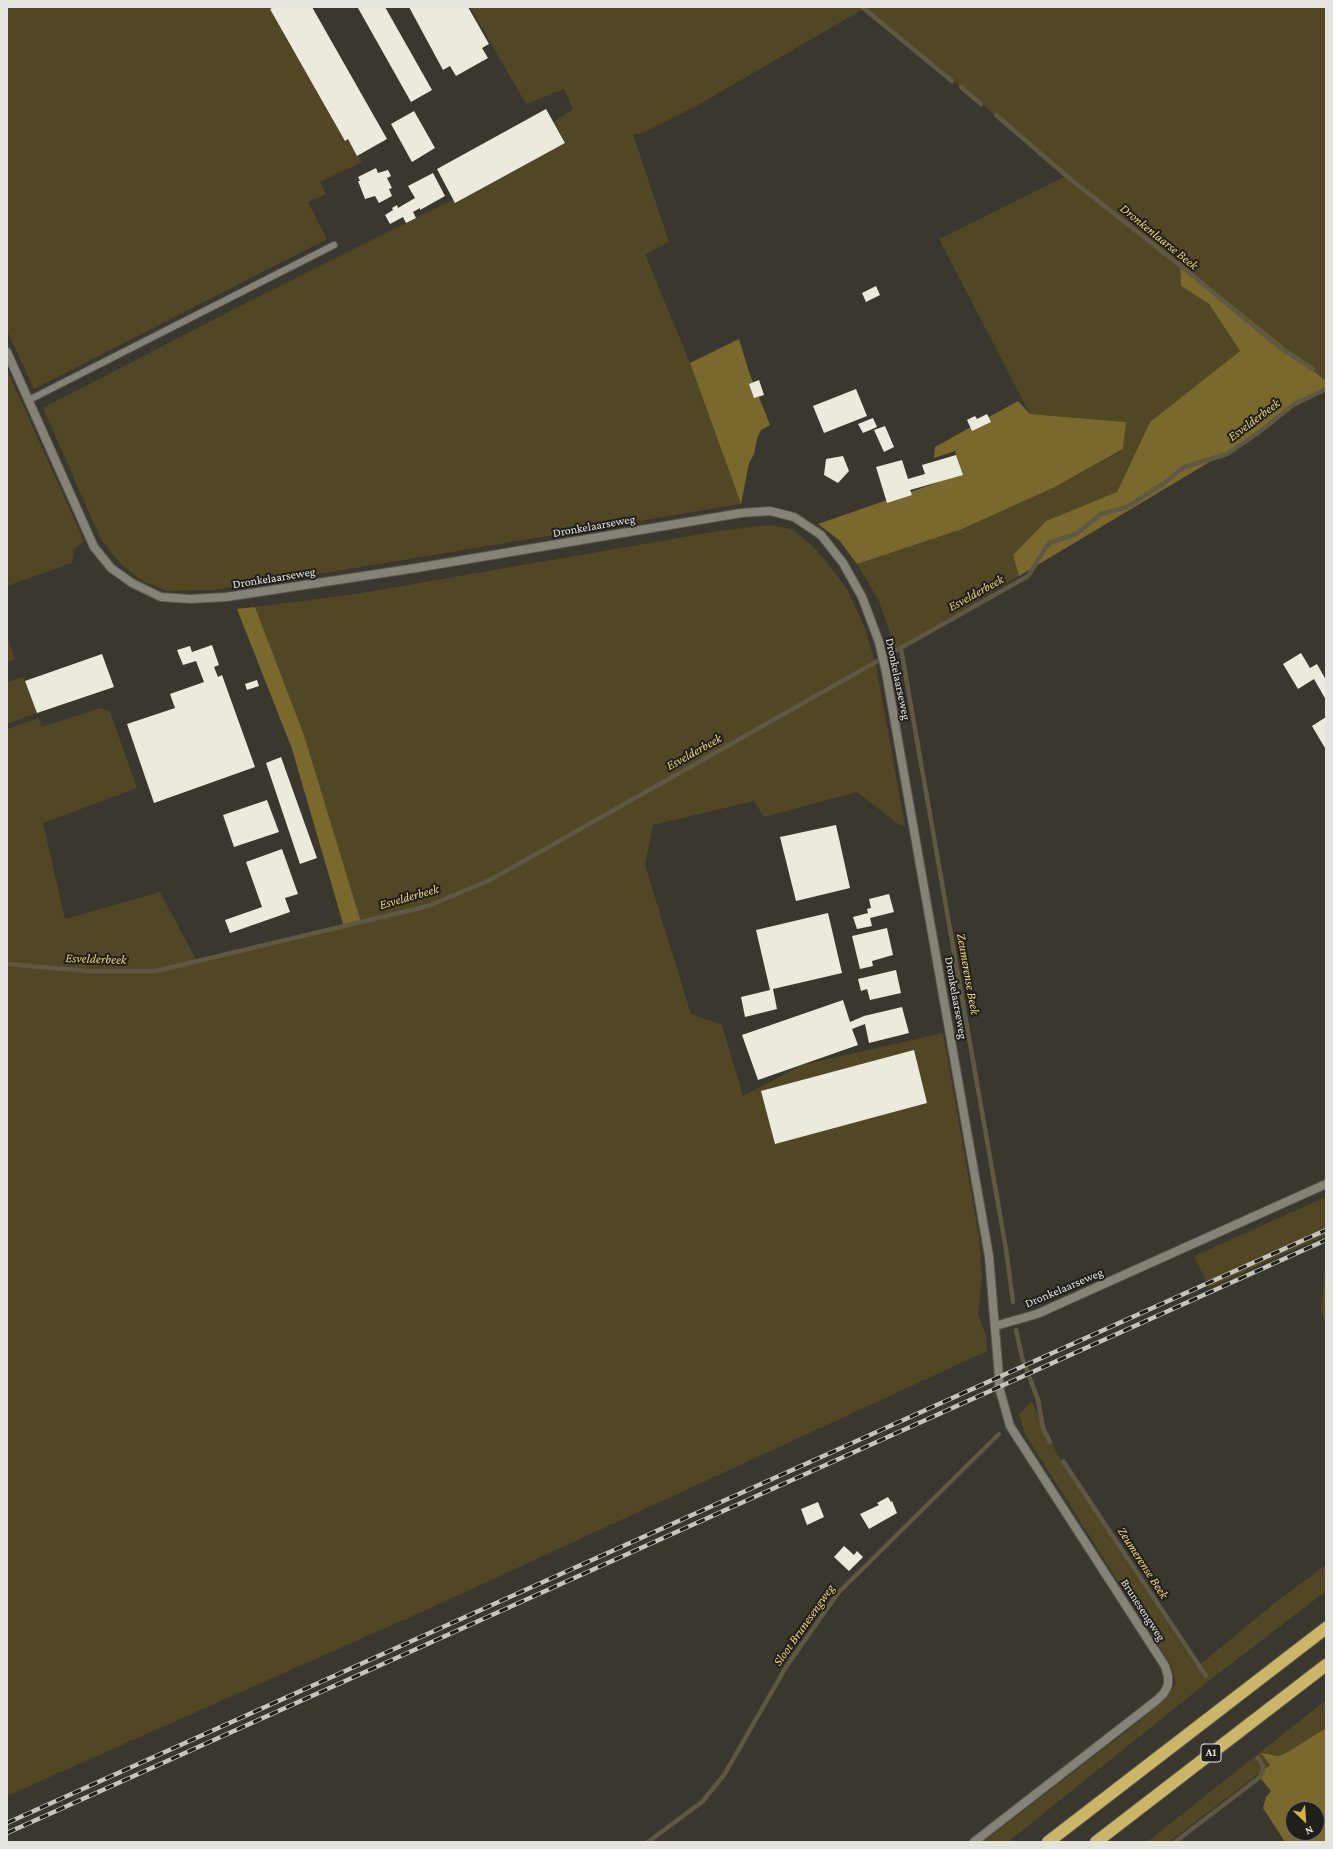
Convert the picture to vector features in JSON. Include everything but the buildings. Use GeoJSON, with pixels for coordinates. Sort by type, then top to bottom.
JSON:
{"type":"FeatureCollection","features":[{"type":"Feature","properties":{"kind":"highway","name":"A1"},"geometry":{"type":"LineString","coordinates":[[1048,1842],[1326,1628]]}},
{"type":"Feature","properties":{"kind":"highway","name":"A1"},"geometry":{"type":"LineString","coordinates":[[1096,1842],[1326,1665]]}},
{"type":"Feature","properties":{"kind":"street","name":"Dronkelaarseweg"},"geometry":{"type":"LineString","coordinates":[[7,352],[94,547],[111,568],[132,583],[161,597],[190,599],[226,597],[416,568],[740,513],[770,511],[794,517],[821,535],[843,563],[862,597],[879,642],[886,672],[989,1256],[995,1326],[1037,1314],[1326,1184]]}},
{"type":"Feature","properties":{"kind":"street","name":"Brunesengweg"},"geometry":{"type":"LineString","coordinates":[[974,1842],[1157,1700],[1164,1693],[1168,1685],[1168,1676],[1165,1666],[1010,1426],[999,1387],[995,1326]]}},
{"type":"Feature","properties":{"kind":"lane"},"geometry":{"type":"LineString","coordinates":[[29,400],[334,245]]}},
{"type":"Feature","properties":{"kind":"shaded area"},"geometry":{"type":"Polygon","coordinates":[[[7,7],[276,7],[362,162],[320,182],[326,194],[308,202],[327,239],[34,389],[7,331],[7,7]]]}},
{"type":"Feature","properties":{"kind":"shaded area"},"geometry":{"type":"Polygon","coordinates":[[[470,7],[1326,7],[1326,381],[1180,264],[1181,286],[1209,304],[1240,351],[1150,422],[1117,492],[1046,521],[1013,555],[1019,576],[896,649],[879,601],[857,564],[962,529],[1055,487],[1123,450],[1126,422],[1030,414],[939,239],[1068,175],[865,8],[698,105],[641,134],[633,134],[669,242],[645,254],[690,363],[741,504],[343,570],[212,590],[168,591],[140,580],[121,564],[101,540],[43,408],[248,302],[566,143],[554,122],[573,109],[564,89],[526,104],[470,7]]]}},
{"type":"Feature","properties":{"kind":"shaded area"},"geometry":{"type":"Polygon","coordinates":[[[1180,263],[1326,381],[1326,389],[1293,405],[1258,433],[1019,576],[1013,555],[1046,521],[1117,492],[1150,422],[1240,351],[1209,304],[1181,286],[1180,263]]]}},
{"type":"Feature","properties":{"kind":"shaded area"},"geometry":{"type":"Polygon","coordinates":[[[739,339],[749,372],[770,425],[761,430],[757,439],[754,454],[749,463],[741,504],[690,363],[739,339]]]}},
{"type":"Feature","properties":{"kind":"shaded area"},"geometry":{"type":"Polygon","coordinates":[[[7,370],[84,541],[74,549],[72,563],[7,586],[7,370]]]}},
{"type":"Feature","properties":{"kind":"shaded area"},"geometry":{"type":"Polygon","coordinates":[[[1018,401],[1030,414],[1126,422],[1123,449],[1055,487],[962,529],[857,564],[839,540],[818,524],[962,474],[955,451],[934,458],[935,447],[1018,401]]]}},
{"type":"Feature","properties":{"kind":"shaded area"},"geometry":{"type":"Polygon","coordinates":[[[769,525],[792,529],[809,543],[827,562],[848,591],[865,628],[876,666],[905,826],[898,824],[857,792],[764,817],[754,801],[653,825],[645,865],[691,1014],[722,1025],[743,1096],[802,1065],[943,1033],[979,1237],[982,1277],[978,1315],[986,1335],[987,1351],[437,1605],[7,1796],[7,729],[39,718],[41,727],[101,708],[110,712],[137,788],[43,823],[65,919],[160,892],[198,963],[335,930],[361,922],[304,735],[255,607],[350,595],[719,531],[769,525]]]}},
{"type":"Feature","properties":{"kind":"shaded area"},"geometry":{"type":"Polygon","coordinates":[[[255,607],[304,735],[361,922],[344,927],[292,749],[237,609],[255,607]]]}},
{"type":"Feature","properties":{"kind":"shaded area"},"geometry":{"type":"Polygon","coordinates":[[[7,636],[15,659],[7,662],[7,636]]]}},
{"type":"Feature","properties":{"kind":"shaded area"},"geometry":{"type":"Polygon","coordinates":[[[23,677],[37,713],[7,724],[7,682],[23,677]]]}},
{"type":"Feature","properties":{"kind":"shaded area"},"geometry":{"type":"Polygon","coordinates":[[[1326,1197],[1326,1235],[1209,1288],[1194,1256],[1326,1197]]]}},
{"type":"Feature","properties":{"kind":"shaded area"},"geometry":{"type":"Polygon","coordinates":[[[1326,1267],[1326,1323],[1321,1311],[1326,1267]]]}},
{"type":"Feature","properties":{"kind":"shaded area"},"geometry":{"type":"Polygon","coordinates":[[[1032,1401],[1042,1426],[1066,1469],[1197,1667],[1276,1602],[1326,1565],[1326,1591],[1206,1683],[1008,1842],[983,1842],[1140,1721],[1168,1695],[1176,1684],[1171,1665],[1025,1434],[1019,1414],[1032,1401]]]}},
{"type":"Feature","properties":{"kind":"shaded area"},"geometry":{"type":"Polygon","coordinates":[[[1326,1700],[1326,1728],[1286,1753],[1278,1756],[1261,1754],[1270,1765],[1169,1842],[1147,1842],[1326,1700]]]}},
{"type":"Feature","properties":{"kind":"shaded area"},"geometry":{"type":"Polygon","coordinates":[[[1326,1728],[1326,1842],[1285,1842],[1263,1808],[1266,1797],[1271,1791],[1258,1775],[1270,1765],[1261,1753],[1278,1756],[1286,1753],[1326,1728]]]}},
{"type":"Feature","properties":{"kind":"waterway","name":"Dronkenlaarse Beek"},"geometry":{"type":"LineString","coordinates":[[862,7],[952,81]]}},
{"type":"Feature","properties":{"kind":"waterway","name":"Dronkenlaarse Beek"},"geometry":{"type":"LineString","coordinates":[[961,87],[981,104]]}},
{"type":"Feature","properties":{"kind":"waterway","name":"Dronkenlaarse Beek"},"geometry":{"type":"LineString","coordinates":[[996,115],[1069,178],[1197,279],[1278,346],[1313,369]]}},
{"type":"Feature","properties":{"kind":"waterway","name":"Esvelderbeek"},"geometry":{"type":"LineString","coordinates":[[7,964],[87,971],[156,971],[428,906],[490,880],[1028,576],[1049,543],[1076,534],[1101,514],[1127,507],[1163,484],[1184,467],[1227,454],[1258,433],[1293,405],[1326,389]]}},
{"type":"Feature","properties":{"kind":"waterway","name":"Zeumerense Beek"},"geometry":{"type":"LineString","coordinates":[[901,649],[1006,1249],[1013,1302]]}},
{"type":"Feature","properties":{"kind":"waterway","name":"Zeumerense Beek"},"geometry":{"type":"LineString","coordinates":[[1016,1330],[1022,1357],[1038,1400],[1043,1428],[1050,1442]]}},
{"type":"Feature","properties":{"kind":"waterway","name":"Sloot Brunesengweg"},"geometry":{"type":"LineString","coordinates":[[648,1842],[702,1802],[724,1775],[786,1667],[838,1593],[999,1434]]}},
{"type":"Feature","properties":{"kind":"waterway","name":"Zeumerense Beek"},"geometry":{"type":"LineString","coordinates":[[1063,1461],[1206,1676]]}},
{"type":"Feature","properties":{"kind":"waterway","name":"Zeumerense Beek"},"geometry":{"type":"LineString","coordinates":[[1175,1842],[1260,1777],[1263,1766],[1258,1758]]}},
{"type":"Feature","properties":{"kind":"railway"},"geometry":{"type":"LineString","coordinates":[[7,1823],[1326,1230]]}},
{"type":"Feature","properties":{"kind":"railway"},"geometry":{"type":"LineString","coordinates":[[7,1833],[1326,1240]]}}]}
